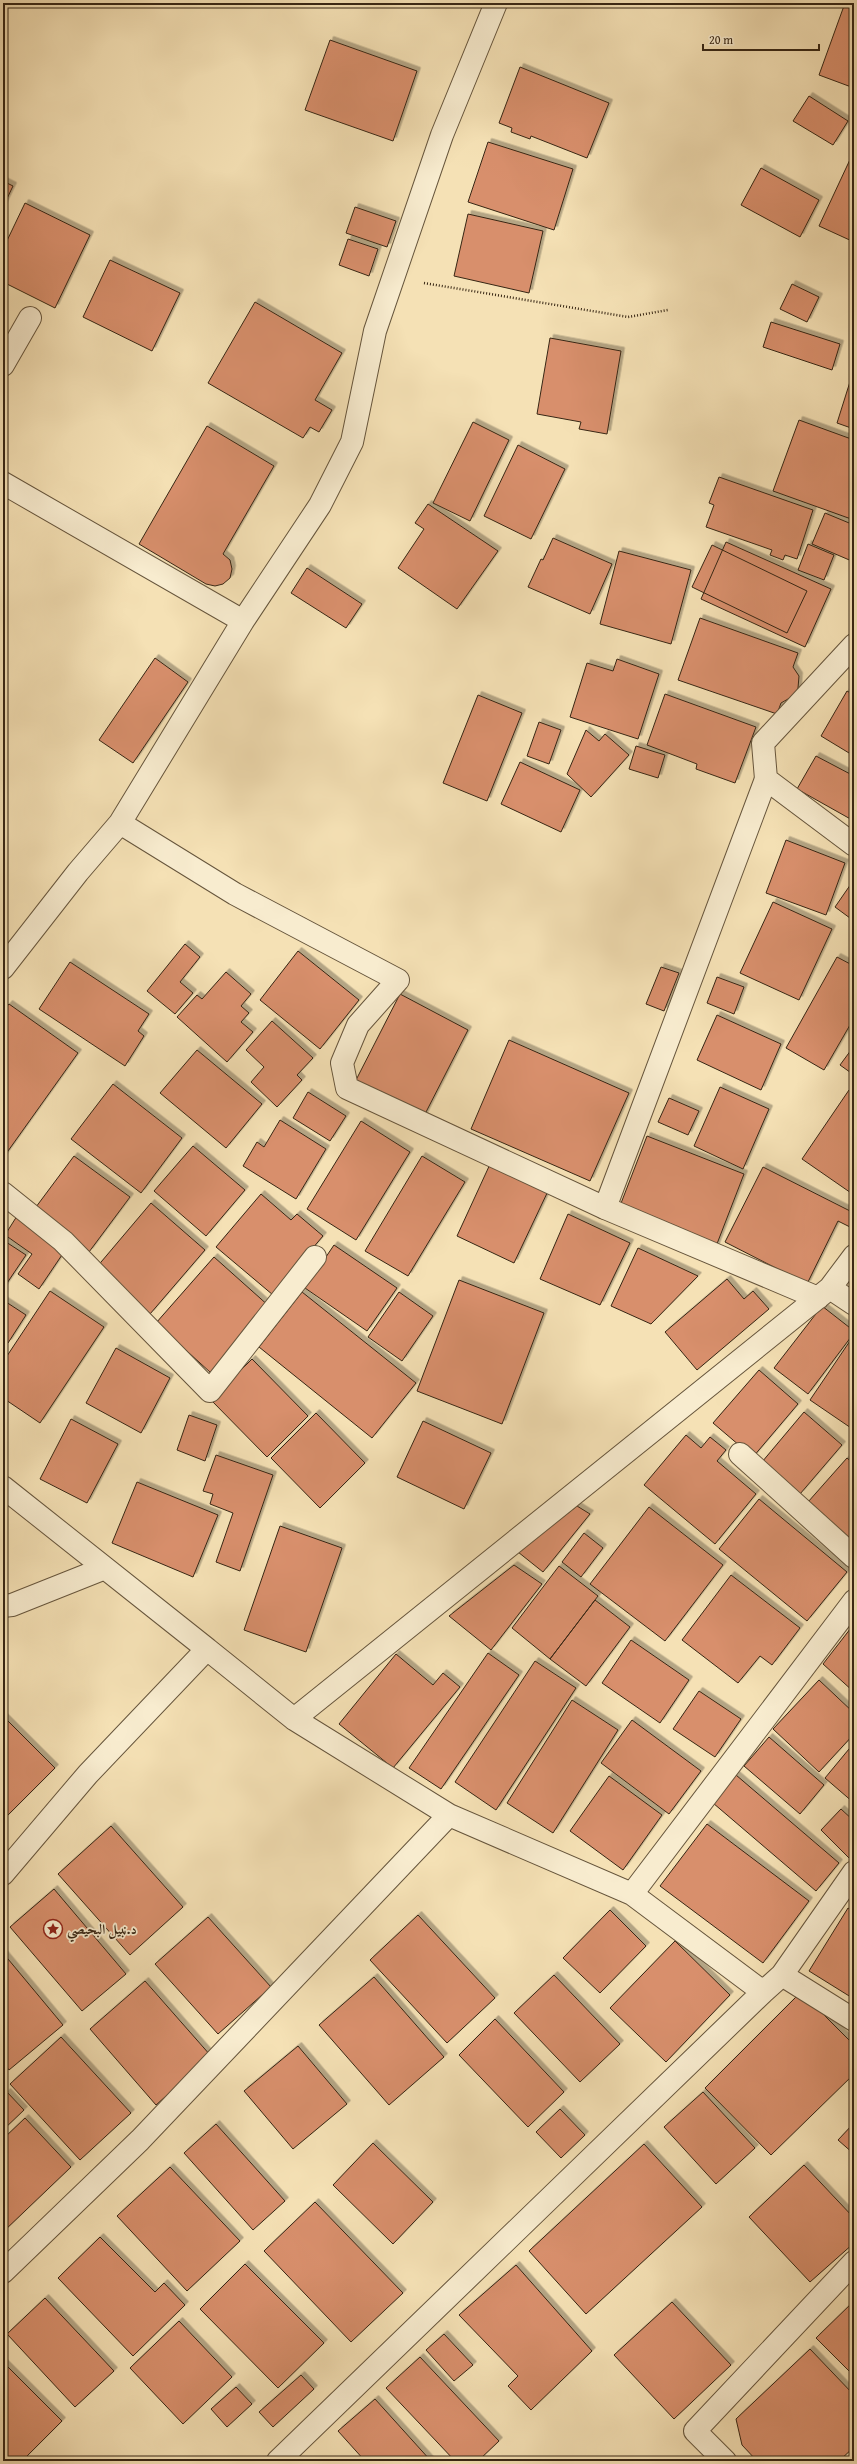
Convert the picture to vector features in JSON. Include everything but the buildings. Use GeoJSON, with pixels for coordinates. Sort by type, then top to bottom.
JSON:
{"type":"FeatureCollection","features":[{"type":"Feature","properties":{"kind":"street"},"geometry":{"type":"LineString","coordinates":[[3,968],[78,872],[120,823],[243,621],[320,505],[352,442],[375,331],[442,135],[496,3]]}},
{"type":"Feature","properties":{"kind":"street"},"geometry":{"type":"LineString","coordinates":[[3,365],[30,318]]}},
{"type":"Feature","properties":{"kind":"street"},"geometry":{"type":"LineString","coordinates":[[3,483],[243,621]]}},
{"type":"Feature","properties":{"kind":"street"},"geometry":{"type":"LineString","coordinates":[[606,1208],[766,779],[763,743],[854,645]]}},
{"type":"Feature","properties":{"kind":"street"},"geometry":{"type":"LineString","coordinates":[[766,779],[854,845]]}},
{"type":"Feature","properties":{"kind":"street"},"geometry":{"type":"LineString","coordinates":[[120,823],[235,894],[398,980],[358,1025],[342,1064],[347,1088],[606,1208],[854,1304]]}},
{"type":"Feature","properties":{"kind":"street"},"geometry":{"type":"LineString","coordinates":[[3,1193],[64,1241],[210,1391],[315,1256]]}},
{"type":"Feature","properties":{"kind":"street"},"geometry":{"type":"LineString","coordinates":[[294,1719],[824,1293],[854,1256]]}},
{"type":"Feature","properties":{"kind":"street"},"geometry":{"type":"LineString","coordinates":[[740,1454],[854,1557]]}},
{"type":"Feature","properties":{"kind":"street"},"geometry":{"type":"LineString","coordinates":[[3,1487],[294,1719],[449,1815],[632,1894],[763,1992]]}},
{"type":"Feature","properties":{"kind":"street"},"geometry":{"type":"LineString","coordinates":[[3,1606],[12,1605],[105,1568]]}},
{"type":"Feature","properties":{"kind":"street"},"geometry":{"type":"LineString","coordinates":[[632,1894],[854,1601]]}},
{"type":"Feature","properties":{"kind":"street"},"geometry":{"type":"LineString","coordinates":[[3,1874],[88,1774],[207,1649]]}},
{"type":"Feature","properties":{"kind":"street"},"geometry":{"type":"LineString","coordinates":[[3,2272],[140,2140],[449,1815]]}},
{"type":"Feature","properties":{"kind":"street"},"geometry":{"type":"LineString","coordinates":[[278,2461],[782,1975],[854,1872]]}},
{"type":"Feature","properties":{"kind":"street"},"geometry":{"type":"LineString","coordinates":[[782,1975],[854,2020]]}},
{"type":"Feature","properties":{"kind":"street"},"geometry":{"type":"LineString","coordinates":[[725,2461],[696,2431],[854,2262]]}},
{"type":"Feature","properties":{"kind":"path"},"geometry":{"type":"LineString","coordinates":[[394,278],[628,317],[668,310]]}},
{"type":"Feature","properties":{"kind":"place","name":"د.نبيل البحيصي"},"geometry":{"type":"Point","coordinates":[53,1929]}}]}
